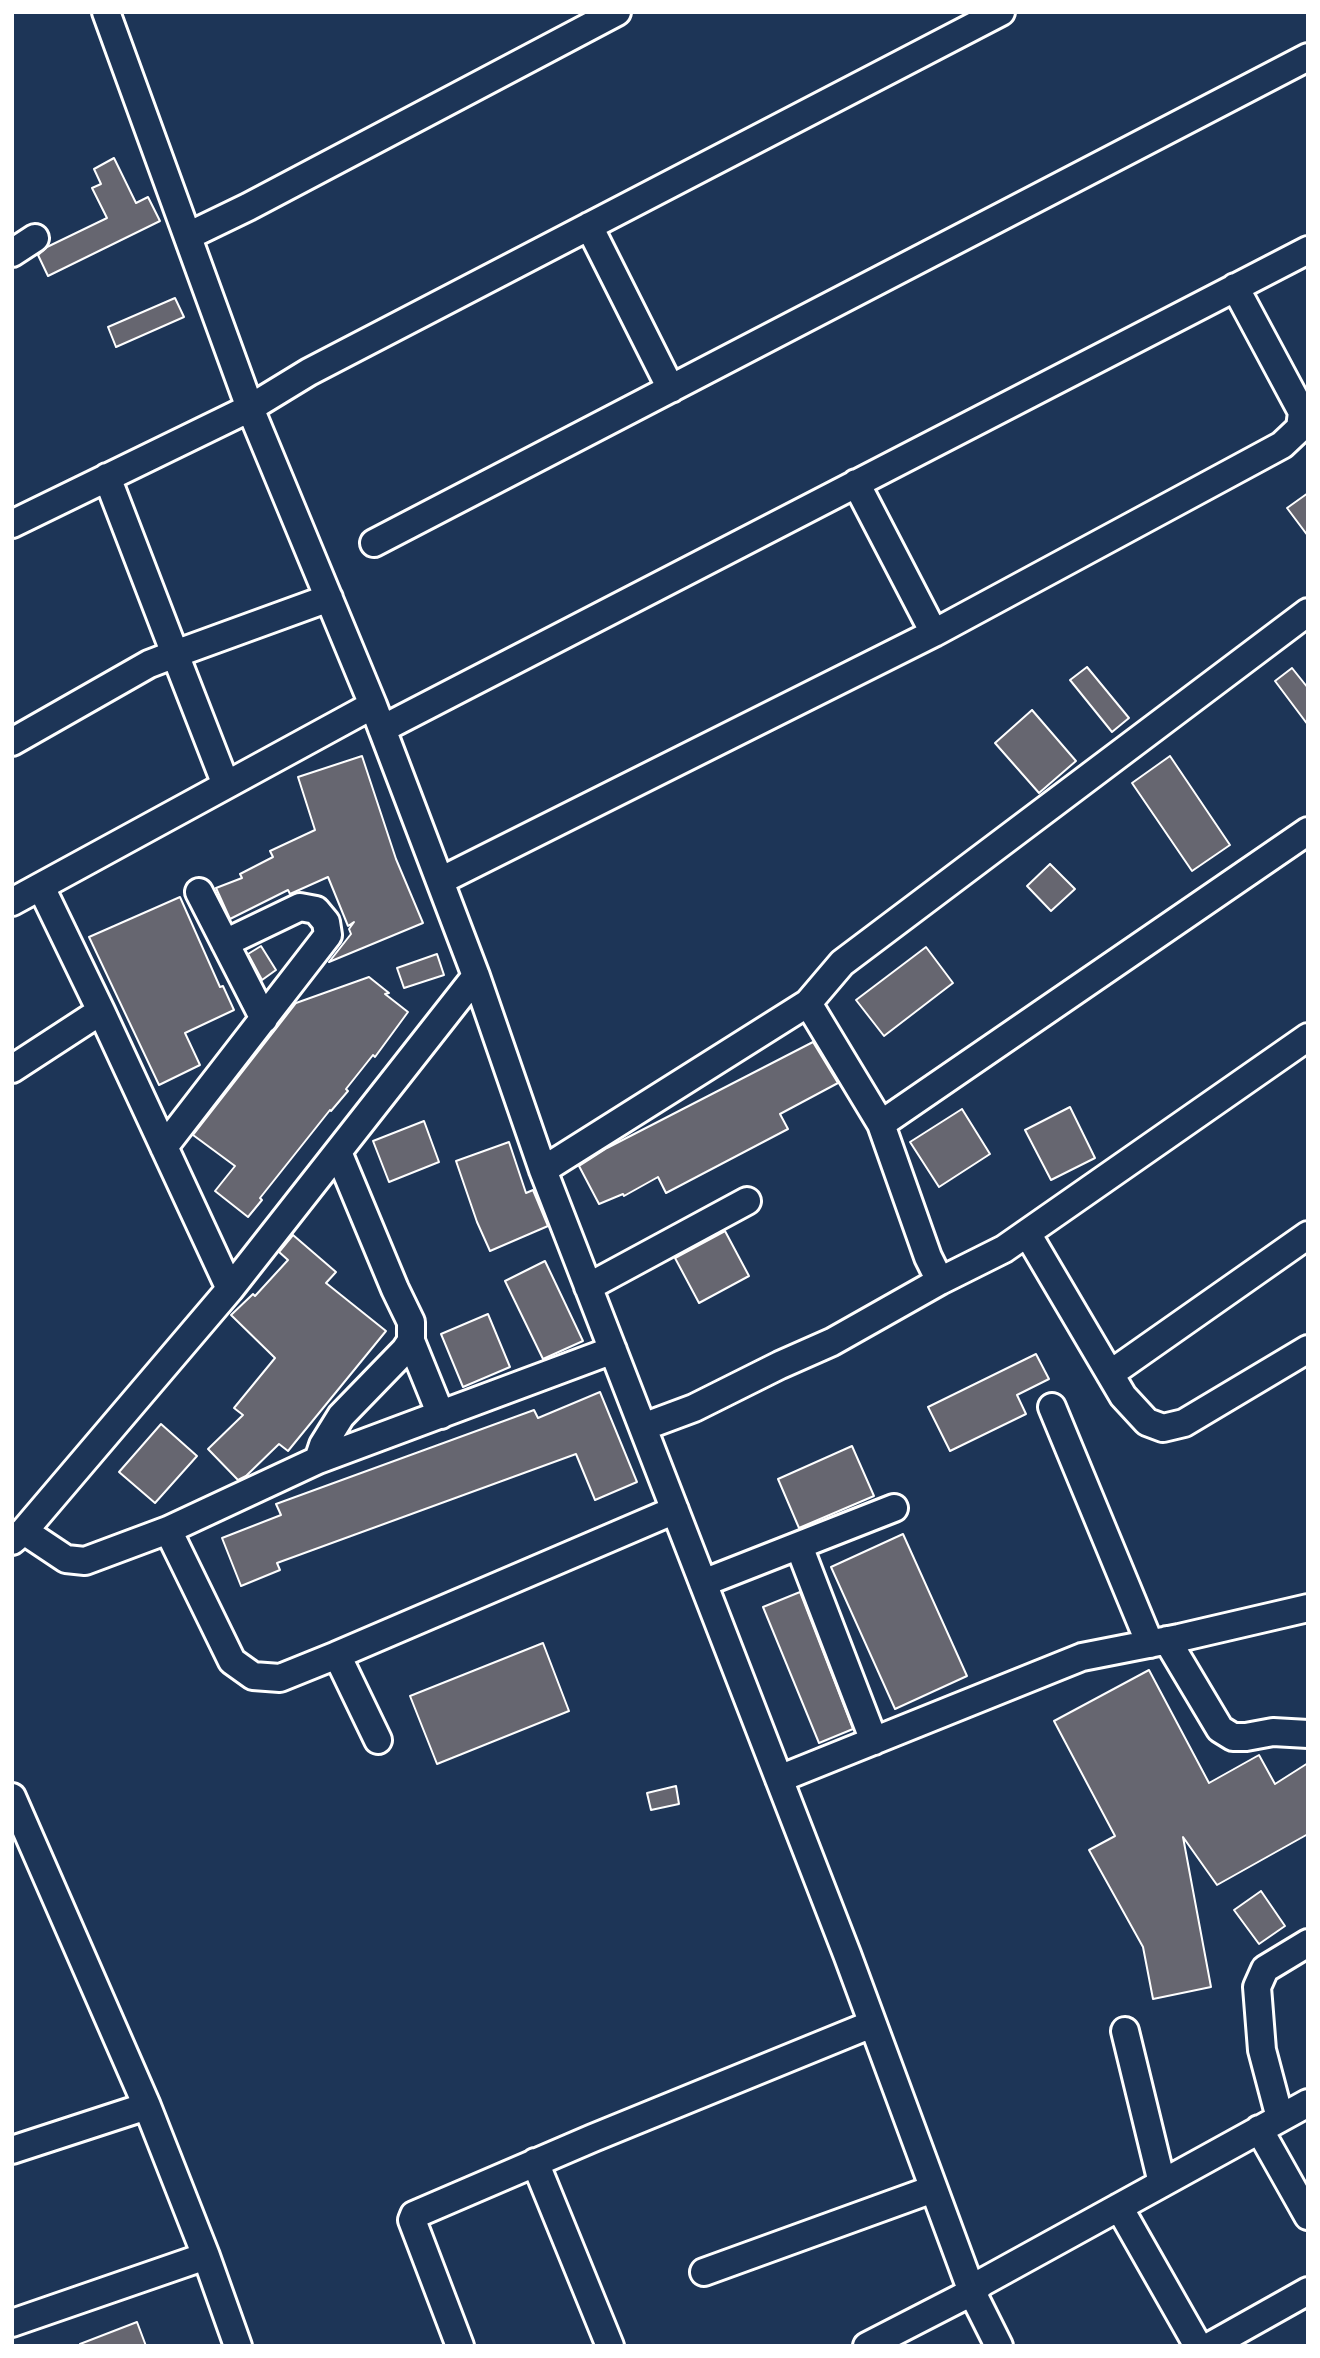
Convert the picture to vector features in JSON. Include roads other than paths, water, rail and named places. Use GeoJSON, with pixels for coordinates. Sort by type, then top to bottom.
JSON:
{"type":"FeatureCollection","features":[{"type":"Feature","properties":{"kind":"street"},"geometry":{"type":"LineString","coordinates":[[106,12],[250,408],[378,717],[476,976],[543,1170],[779,1779],[972,2292],[999,2346]]}},
{"type":"Feature","properties":{"kind":"street"},"geometry":{"type":"LineString","coordinates":[[188,236],[617,12]]}},
{"type":"Feature","properties":{"kind":"street"},"geometry":{"type":"LineString","coordinates":[[12,524],[250,408],[309,372],[1001,12]]}},
{"type":"Feature","properties":{"kind":"street"},"geometry":{"type":"LineString","coordinates":[[374,543],[1308,57]]}},
{"type":"Feature","properties":{"kind":"street"},"geometry":{"type":"LineString","coordinates":[[589,226],[671,389]]}},
{"type":"Feature","properties":{"kind":"street"},"geometry":{"type":"LineString","coordinates":[[12,253],[35,238]]}},
{"type":"Feature","properties":{"kind":"street"},"geometry":{"type":"LineString","coordinates":[[12,902],[226,785],[378,717],[856,483],[1308,250]]}},
{"type":"Feature","properties":{"kind":"street"},"geometry":{"type":"LineString","coordinates":[[439,881],[934,633],[1282,445],[1300,428],[1302,412],[1235,288]]}},
{"type":"Feature","properties":{"kind":"street"},"geometry":{"type":"LineString","coordinates":[[107,477],[226,785]]}},
{"type":"Feature","properties":{"kind":"street"},"geometry":{"type":"LineString","coordinates":[[856,483],[934,633]]}},
{"type":"Feature","properties":{"kind":"street"},"geometry":{"type":"LineString","coordinates":[[12,742],[149,664],[329,598]]}},
{"type":"Feature","properties":{"kind":"street"},"geometry":{"type":"LineString","coordinates":[[543,1170],[808,1003],[842,963],[1308,612]]}},
{"type":"Feature","properties":{"kind":"street"},"geometry":{"type":"LineString","coordinates":[[881,1125],[1308,831]]}},
{"type":"Feature","properties":{"kind":"street"},"geometry":{"type":"LineString","coordinates":[[41,887],[102,1010],[230,1289]]}},
{"type":"Feature","properties":{"kind":"street"},"geometry":{"type":"LineString","coordinates":[[199,892],[264,1019]]}},
{"type":"Feature","properties":{"kind":"street"},"geometry":{"type":"LineString","coordinates":[[164,1147],[328,935],[326,922],[316,910],[300,907],[225,943]]}},
{"type":"Feature","properties":{"kind":"street"},"geometry":{"type":"LineString","coordinates":[[476,976],[230,1289],[18,1536],[65,1559],[85,1561],[168,1530],[318,1460],[613,1350]]}},
{"type":"Feature","properties":{"kind":"street"},"geometry":{"type":"LineString","coordinates":[[808,1003],[881,1125],[928,1257],[940,1281]]}},
{"type":"Feature","properties":{"kind":"street"},"geometry":{"type":"LineString","coordinates":[[12,1069],[102,1010]]}},
{"type":"Feature","properties":{"kind":"street"},"geometry":{"type":"LineString","coordinates":[[643,1427],[694,1408],[832,1342],[940,1281],[1004,1249],[1308,1037]]}},
{"type":"Feature","properties":{"kind":"street"},"geometry":{"type":"LineString","coordinates":[[338,1152],[411,1322],[411,1341],[441,1415]]}},
{"type":"Feature","properties":{"kind":"street"},"geometry":{"type":"LineString","coordinates":[[588,1287],[747,1201]]}},
{"type":"Feature","properties":{"kind":"street"},"geometry":{"type":"LineString","coordinates":[[1027,1233],[1110,1374],[1134,1410],[1147,1422],[1164,1427],[1184,1423],[1308,1349]]}},
{"type":"Feature","properties":{"kind":"street"},"geometry":{"type":"LineString","coordinates":[[1110,1374],[1308,1235]]}},
{"type":"Feature","properties":{"kind":"street"},"geometry":{"type":"LineString","coordinates":[[318,1460],[323,1445],[341,1416],[411,1341]]}},
{"type":"Feature","properties":{"kind":"street"},"geometry":{"type":"LineString","coordinates":[[1052,1406],[1158,1642],[1220,1728],[1233,1737],[1273,1732],[1308,1734]]}},
{"type":"Feature","properties":{"kind":"street"},"geometry":{"type":"LineString","coordinates":[[703,1583],[894,1508]]}},
{"type":"Feature","properties":{"kind":"street"},"geometry":{"type":"LineString","coordinates":[[168,1530],[232,1661],[253,1676],[280,1678],[675,1510]]}},
{"type":"Feature","properties":{"kind":"street"},"geometry":{"type":"LineString","coordinates":[[799,1546],[874,1741]]}},
{"type":"Feature","properties":{"kind":"street"},"geometry":{"type":"LineString","coordinates":[[779,1779],[1082,1657],[1308,1608]]}},
{"type":"Feature","properties":{"kind":"street"},"geometry":{"type":"LineString","coordinates":[[337,1655],[378,1740]]}},
{"type":"Feature","properties":{"kind":"street"},"geometry":{"type":"LineString","coordinates":[[12,1797],[147,2106],[238,2346]]}},
{"type":"Feature","properties":{"kind":"street"},"geometry":{"type":"LineString","coordinates":[[1308,1943],[1265,1969],[1257,1987],[1270,2123],[1308,2216]]}},
{"type":"Feature","properties":{"kind":"street"},"geometry":{"type":"LineString","coordinates":[[460,2346],[412,2220],[414,2215],[872,2024]]}},
{"type":"Feature","properties":{"kind":"street"},"geometry":{"type":"LineString","coordinates":[[1125,2031],[1162,2183]]}},
{"type":"Feature","properties":{"kind":"street"},"geometry":{"type":"LineString","coordinates":[[867,2346],[972,2292],[983,2282],[1308,2103]]}},
{"type":"Feature","properties":{"kind":"street"},"geometry":{"type":"LineString","coordinates":[[12,2150],[147,2106]]}},
{"type":"Feature","properties":{"kind":"street"},"geometry":{"type":"LineString","coordinates":[[536,2162],[610,2346]]}},
{"type":"Feature","properties":{"kind":"street"},"geometry":{"type":"LineString","coordinates":[[704,2273],[933,2189]]}},
{"type":"Feature","properties":{"kind":"street"},"geometry":{"type":"LineString","coordinates":[[1119,2207],[1198,2346]]}},
{"type":"Feature","properties":{"kind":"street"},"geometry":{"type":"LineString","coordinates":[[12,2323],[206,2256]]}},
{"type":"Feature","properties":{"kind":"street"},"geometry":{"type":"LineString","coordinates":[[1210,2346],[1308,2291]]}}]}
